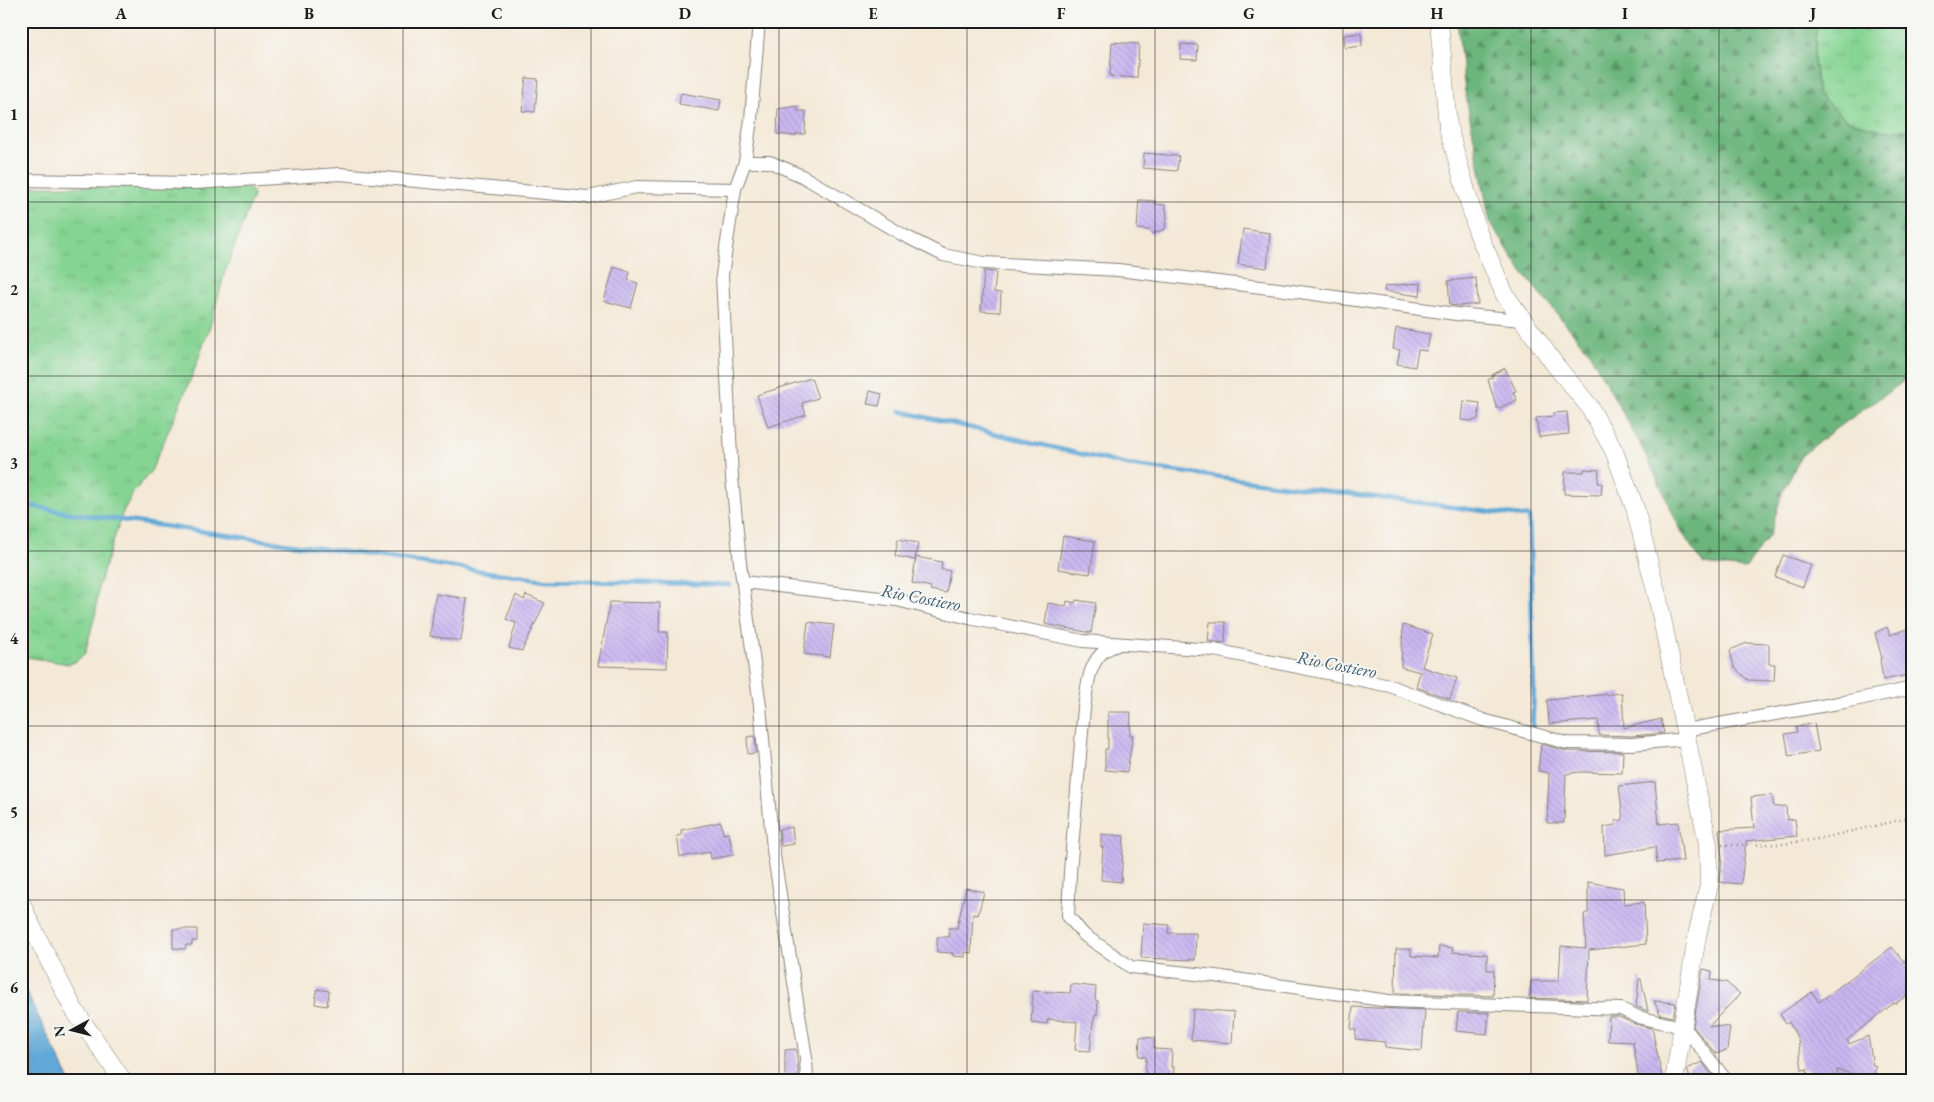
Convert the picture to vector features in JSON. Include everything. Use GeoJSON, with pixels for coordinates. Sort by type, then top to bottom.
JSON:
{"type":"FeatureCollection","features":[{"type":"Feature","properties":{"kind":"main road"},"geometry":{"type":"LineString","coordinates":[[1439,21],[1448,126],[1478,233],[1505,295],[1522,320],[1589,406],[1616,458],[1635,508],[1648,555],[1708,844],[1709,885],[1697,936],[1674,1081]]}},
{"type":"Feature","properties":{"kind":"main road"},"geometry":{"type":"LineString","coordinates":[[21,902],[29,922],[73,1008],[123,1081]]}},
{"type":"Feature","properties":{"kind":"street"},"geometry":{"type":"LineString","coordinates":[[759,21],[751,119],[745,162],[735,190],[722,275],[732,477],[740,563],[760,706],[774,850],[806,1058],[807,1081]]}},
{"type":"Feature","properties":{"kind":"street"},"geometry":{"type":"LineString","coordinates":[[745,162],[770,162],[802,176],[903,235],[943,255],[984,263],[1128,271],[1278,289],[1456,314],[1522,320]]}},
{"type":"Feature","properties":{"kind":"street"},"geometry":{"type":"LineString","coordinates":[[21,180],[195,183],[340,174],[588,197],[637,187],[735,190]]}},
{"type":"Feature","properties":{"kind":"street"},"geometry":{"type":"LineString","coordinates":[[744,582],[872,596],[1084,641],[1214,650],[1358,678],[1390,686],[1483,720],[1567,743],[1632,744],[1913,688]]}},
{"type":"Feature","properties":{"kind":"street"},"geometry":{"type":"LineString","coordinates":[[1120,644],[1104,650],[1096,659],[1088,685],[1084,708],[1068,916],[1084,935],[1131,967],[1214,976],[1389,1001],[1622,1009],[1638,1017],[1682,1027],[1727,1081]]}},
{"type":"Feature","properties":{"kind":"path"},"geometry":{"type":"LineString","coordinates":[[1708,844],[1741,846],[1782,844],[1831,837],[1913,817]]}},
{"type":"Feature","properties":{"kind":"green space"},"geometry":{"type":"Polygon","coordinates":[[[1457,21],[1817,21],[1814,58],[1818,94],[1847,120],[1885,131],[1913,129],[1913,372],[1900,384],[1834,430],[1801,456],[1782,493],[1770,534],[1745,569],[1703,564],[1681,531],[1646,455],[1589,352],[1522,272],[1490,222],[1465,92],[1457,21]]]}},
{"type":"Feature","properties":{"kind":"green space"},"geometry":{"type":"Polygon","coordinates":[[[1817,21],[1913,21],[1913,129],[1885,131],[1847,120],[1818,94],[1814,58],[1817,21]]]}},
{"type":"Feature","properties":{"kind":"green space"},"geometry":{"type":"Polygon","coordinates":[[[21,186],[245,187],[252,191],[253,196],[225,272],[210,326],[192,376],[151,471],[133,493],[122,514],[98,587],[96,611],[85,653],[78,660],[69,664],[21,656],[21,186]]]}},
{"type":"Feature","properties":{"kind":"water"},"geometry":{"type":"Polygon","coordinates":[[[21,981],[67,1075],[70,1081],[21,1081],[21,981]]]}},
{"type":"Feature","properties":{"kind":"building"},"geometry":{"type":"Polygon","coordinates":[[[1361,33],[1362,46],[1345,48],[1344,35],[1361,33]]]}},
{"type":"Feature","properties":{"kind":"building"},"geometry":{"type":"Polygon","coordinates":[[[1112,42],[1139,44],[1137,78],[1110,76],[1112,42]]]}},
{"type":"Feature","properties":{"kind":"building"},"geometry":{"type":"Polygon","coordinates":[[[1181,44],[1198,45],[1197,60],[1180,59],[1181,44]]]}},
{"type":"Feature","properties":{"kind":"building"},"geometry":{"type":"Polygon","coordinates":[[[526,78],[538,79],[535,112],[522,111],[526,78]]]}},
{"type":"Feature","properties":{"kind":"building"},"geometry":{"type":"Polygon","coordinates":[[[681,93],[721,100],[719,111],[679,104],[681,93]]]}},
{"type":"Feature","properties":{"kind":"building"},"geometry":{"type":"Polygon","coordinates":[[[798,106],[798,111],[806,111],[805,134],[796,134],[796,136],[777,134],[778,109],[798,106]]]}},
{"type":"Feature","properties":{"kind":"building"},"geometry":{"type":"Polygon","coordinates":[[[1144,153],[1179,156],[1177,171],[1143,168],[1144,153]]]}},
{"type":"Feature","properties":{"kind":"building"},"geometry":{"type":"Polygon","coordinates":[[[1139,200],[1155,201],[1155,204],[1165,205],[1167,215],[1165,229],[1152,234],[1149,230],[1137,229],[1139,200]]]}},
{"type":"Feature","properties":{"kind":"building"},"geometry":{"type":"Polygon","coordinates":[[[1243,229],[1270,233],[1267,268],[1238,264],[1243,229]]]}},
{"type":"Feature","properties":{"kind":"building"},"geometry":{"type":"Polygon","coordinates":[[[614,267],[630,272],[628,280],[638,283],[631,308],[604,301],[614,267]]]}},
{"type":"Feature","properties":{"kind":"building"},"geometry":{"type":"Polygon","coordinates":[[[984,271],[996,272],[994,292],[1001,293],[1000,312],[981,311],[984,271]]]}},
{"type":"Feature","properties":{"kind":"building"},"geometry":{"type":"Polygon","coordinates":[[[1476,278],[1478,304],[1450,305],[1448,281],[1476,278]]]}},
{"type":"Feature","properties":{"kind":"building"},"geometry":{"type":"Polygon","coordinates":[[[1421,283],[1420,296],[1384,291],[1385,286],[1421,283]]]}},
{"type":"Feature","properties":{"kind":"building"},"geometry":{"type":"Polygon","coordinates":[[[1396,328],[1430,334],[1427,351],[1418,350],[1415,367],[1397,364],[1400,350],[1393,349],[1396,328]]]}},
{"type":"Feature","properties":{"kind":"building"},"geometry":{"type":"Polygon","coordinates":[[[1505,368],[1516,391],[1513,392],[1517,400],[1497,409],[1488,380],[1493,377],[1492,375],[1505,368]]]}},
{"type":"Feature","properties":{"kind":"building"},"geometry":{"type":"Polygon","coordinates":[[[811,378],[818,398],[802,403],[806,415],[768,427],[757,395],[811,378]]]}},
{"type":"Feature","properties":{"kind":"building"},"geometry":{"type":"Polygon","coordinates":[[[870,391],[882,394],[879,406],[867,404],[870,391]]]}},
{"type":"Feature","properties":{"kind":"building"},"geometry":{"type":"Polygon","coordinates":[[[1463,401],[1480,403],[1478,419],[1472,421],[1461,420],[1463,401]]]}},
{"type":"Feature","properties":{"kind":"building"},"geometry":{"type":"Polygon","coordinates":[[[1567,412],[1569,434],[1539,437],[1536,418],[1567,412]]]}},
{"type":"Feature","properties":{"kind":"building"},"geometry":{"type":"Polygon","coordinates":[[[1584,469],[1599,470],[1598,483],[1602,483],[1601,495],[1564,494],[1565,472],[1584,472],[1584,469]]]}},
{"type":"Feature","properties":{"kind":"building"},"geometry":{"type":"Polygon","coordinates":[[[1063,536],[1095,541],[1090,574],[1058,569],[1063,536]]]}},
{"type":"Feature","properties":{"kind":"building"},"geometry":{"type":"Polygon","coordinates":[[[898,539],[918,543],[915,560],[895,556],[898,539]]]}},
{"type":"Feature","properties":{"kind":"building"},"geometry":{"type":"Polygon","coordinates":[[[1783,555],[1811,565],[1803,587],[1775,577],[1783,555]]]}},
{"type":"Feature","properties":{"kind":"building"},"geometry":{"type":"Polygon","coordinates":[[[916,557],[942,562],[941,569],[950,571],[946,593],[930,590],[931,587],[912,583],[916,557]]]}},
{"type":"Feature","properties":{"kind":"building"},"geometry":{"type":"Polygon","coordinates":[[[436,594],[467,599],[461,641],[430,636],[436,594]]]}},
{"type":"Feature","properties":{"kind":"building"},"geometry":{"type":"Polygon","coordinates":[[[516,595],[524,600],[526,595],[545,603],[522,651],[509,648],[516,623],[506,619],[516,595]]]}},
{"type":"Feature","properties":{"kind":"building"},"geometry":{"type":"Polygon","coordinates":[[[1076,600],[1096,603],[1091,633],[1045,624],[1048,603],[1066,606],[1067,601],[1075,603],[1076,600]]]}},
{"type":"Feature","properties":{"kind":"building"},"geometry":{"type":"Polygon","coordinates":[[[610,602],[660,603],[659,632],[668,632],[667,668],[598,666],[610,602]]]}},
{"type":"Feature","properties":{"kind":"building"},"geometry":{"type":"Polygon","coordinates":[[[808,622],[834,625],[830,657],[804,654],[808,622]]]}},
{"type":"Feature","properties":{"kind":"building"},"geometry":{"type":"Polygon","coordinates":[[[1210,622],[1226,622],[1225,643],[1208,641],[1210,622]]]}},
{"type":"Feature","properties":{"kind":"building"},"geometry":{"type":"Polygon","coordinates":[[[1403,625],[1433,634],[1422,667],[1457,678],[1450,699],[1416,687],[1420,672],[1401,667],[1403,625]]]}},
{"type":"Feature","properties":{"kind":"building"},"geometry":{"type":"Polygon","coordinates":[[[1887,627],[1890,635],[1913,627],[1913,674],[1883,680],[1880,659],[1882,658],[1875,633],[1887,627]]]}},
{"type":"Feature","properties":{"kind":"building"},"geometry":{"type":"Polygon","coordinates":[[[1747,643],[1769,644],[1769,664],[1775,664],[1774,681],[1748,680],[1734,667],[1730,650],[1747,643]]]}},
{"type":"Feature","properties":{"kind":"building"},"geometry":{"type":"Polygon","coordinates":[[[1622,693],[1624,728],[1661,719],[1664,733],[1632,736],[1599,735],[1598,720],[1549,724],[1547,700],[1622,693]]]}},
{"type":"Feature","properties":{"kind":"building"},"geometry":{"type":"Polygon","coordinates":[[[1108,712],[1131,712],[1130,735],[1133,735],[1127,772],[1105,770],[1105,749],[1108,749],[1108,712]]]}},
{"type":"Feature","properties":{"kind":"building"},"geometry":{"type":"Polygon","coordinates":[[[1814,723],[1819,751],[1789,756],[1785,734],[1797,732],[1796,727],[1814,723]]]}},
{"type":"Feature","properties":{"kind":"building"},"geometry":{"type":"Polygon","coordinates":[[[755,736],[756,753],[748,754],[747,737],[755,736]]]}},
{"type":"Feature","properties":{"kind":"building"},"geometry":{"type":"Polygon","coordinates":[[[1541,744],[1567,751],[1623,752],[1622,773],[1580,772],[1566,774],[1564,823],[1547,823],[1549,773],[1538,771],[1541,744]]]}},
{"type":"Feature","properties":{"kind":"building"},"geometry":{"type":"Polygon","coordinates":[[[1655,782],[1659,824],[1678,822],[1683,861],[1657,863],[1655,847],[1605,855],[1604,827],[1616,825],[1615,821],[1623,820],[1619,786],[1655,782]]]}},
{"type":"Feature","properties":{"kind":"building"},"geometry":{"type":"Polygon","coordinates":[[[1772,795],[1774,807],[1786,806],[1787,820],[1795,819],[1797,836],[1746,841],[1741,884],[1720,882],[1722,857],[1719,830],[1754,828],[1751,797],[1772,795]]]}},
{"type":"Feature","properties":{"kind":"building"},"geometry":{"type":"Polygon","coordinates":[[[721,822],[723,834],[729,833],[733,855],[711,859],[710,852],[680,857],[677,836],[682,835],[681,830],[721,822]]]}},
{"type":"Feature","properties":{"kind":"building"},"geometry":{"type":"Polygon","coordinates":[[[792,827],[794,844],[781,846],[779,829],[792,827]]]}},
{"type":"Feature","properties":{"kind":"building"},"geometry":{"type":"Polygon","coordinates":[[[1101,834],[1124,836],[1121,882],[1101,880],[1103,847],[1101,847],[1101,834]]]}},
{"type":"Feature","properties":{"kind":"building"},"geometry":{"type":"Polygon","coordinates":[[[1588,882],[1623,888],[1624,904],[1644,902],[1646,944],[1589,950],[1587,1000],[1529,998],[1531,981],[1559,981],[1561,946],[1586,948],[1584,914],[1588,913],[1588,882]]]}},
{"type":"Feature","properties":{"kind":"building"},"geometry":{"type":"Polygon","coordinates":[[[966,888],[984,892],[978,915],[973,914],[971,953],[965,952],[965,957],[953,956],[953,953],[937,952],[937,937],[949,937],[949,928],[957,928],[966,888]]]}},
{"type":"Feature","properties":{"kind":"building"},"geometry":{"type":"Polygon","coordinates":[[[1143,923],[1169,925],[1168,933],[1196,933],[1195,960],[1141,958],[1143,923]]]}},
{"type":"Feature","properties":{"kind":"building"},"geometry":{"type":"Polygon","coordinates":[[[173,929],[197,929],[197,941],[192,941],[192,945],[186,945],[185,949],[173,948],[173,929]]]}},
{"type":"Feature","properties":{"kind":"building"},"geometry":{"type":"Polygon","coordinates":[[[1439,946],[1453,948],[1452,952],[1487,954],[1487,970],[1494,970],[1493,996],[1395,993],[1396,949],[1411,949],[1411,956],[1438,958],[1439,946]]]}},
{"type":"Feature","properties":{"kind":"building"},"geometry":{"type":"Polygon","coordinates":[[[1892,947],[1904,962],[1913,955],[1913,991],[1894,1003],[1847,1040],[1849,1044],[1868,1036],[1873,1065],[1876,1066],[1873,1079],[1837,1070],[1838,1080],[1808,1078],[1807,1069],[1802,1070],[1798,1039],[1789,1022],[1786,1024],[1780,1014],[1812,992],[1819,1002],[1892,947]]]}},
{"type":"Feature","properties":{"kind":"building"},"geometry":{"type":"Polygon","coordinates":[[[1703,969],[1712,971],[1711,980],[1726,982],[1740,994],[1709,1026],[1730,1027],[1727,1050],[1716,1054],[1693,1026],[1703,969]]]}},
{"type":"Feature","properties":{"kind":"building"},"geometry":{"type":"Polygon","coordinates":[[[1639,979],[1641,979],[1648,1011],[1636,1007],[1639,979]]]}},
{"type":"Feature","properties":{"kind":"building"},"geometry":{"type":"Polygon","coordinates":[[[1071,984],[1096,987],[1097,1015],[1095,1015],[1093,1023],[1090,1051],[1075,1050],[1077,1022],[1048,1019],[1047,1024],[1031,1022],[1033,991],[1070,993],[1071,984]]]}},
{"type":"Feature","properties":{"kind":"building"},"geometry":{"type":"Polygon","coordinates":[[[317,989],[329,991],[327,1006],[315,1004],[317,989]]]}},
{"type":"Feature","properties":{"kind":"building"},"geometry":{"type":"Polygon","coordinates":[[[1654,1001],[1676,1003],[1673,1017],[1660,1014],[1654,1001]]]}},
{"type":"Feature","properties":{"kind":"building"},"geometry":{"type":"Polygon","coordinates":[[[1353,1007],[1425,1010],[1422,1051],[1385,1047],[1385,1042],[1355,1039],[1356,1030],[1351,1029],[1353,1007]]]}},
{"type":"Feature","properties":{"kind":"building"},"geometry":{"type":"Polygon","coordinates":[[[1193,1009],[1234,1012],[1232,1043],[1191,1040],[1193,1009]]]}},
{"type":"Feature","properties":{"kind":"building"},"geometry":{"type":"Polygon","coordinates":[[[1458,1012],[1489,1013],[1487,1034],[1456,1031],[1458,1012]]]}},
{"type":"Feature","properties":{"kind":"building"},"geometry":{"type":"Polygon","coordinates":[[[1609,1017],[1619,1017],[1635,1024],[1652,1028],[1663,1081],[1639,1081],[1633,1042],[1608,1041],[1609,1017]]]}},
{"type":"Feature","properties":{"kind":"building"},"geometry":{"type":"Polygon","coordinates":[[[1140,1037],[1154,1038],[1154,1049],[1172,1050],[1171,1067],[1174,1067],[1173,1080],[1145,1081],[1146,1057],[1139,1056],[1140,1037]]]}},
{"type":"Feature","properties":{"kind":"building"},"geometry":{"type":"Polygon","coordinates":[[[796,1049],[799,1077],[785,1078],[785,1050],[796,1049]]]}},
{"type":"Feature","properties":{"kind":"building"},"geometry":{"type":"Polygon","coordinates":[[[1702,1062],[1716,1081],[1691,1081],[1687,1069],[1702,1062]]]}},
{"type":"Feature","properties":{"kind":"waterway"},"geometry":{"type":"LineString","coordinates":[[900,411],[1127,465],[1529,517],[1534,688],[1532,733]]}},
{"type":"Feature","properties":{"kind":"waterway"},"geometry":{"type":"LineString","coordinates":[[21,502],[26,505],[64,512],[545,580],[730,585]]}},
{"type":"Feature","properties":{"kind":"water label","name":"Rio Costiero"},"geometry":{"type":"Point","coordinates":[921,597]}},
{"type":"Feature","properties":{"kind":"water label","name":"Rio Costiero"},"geometry":{"type":"Point","coordinates":[1337,664]}}]}
